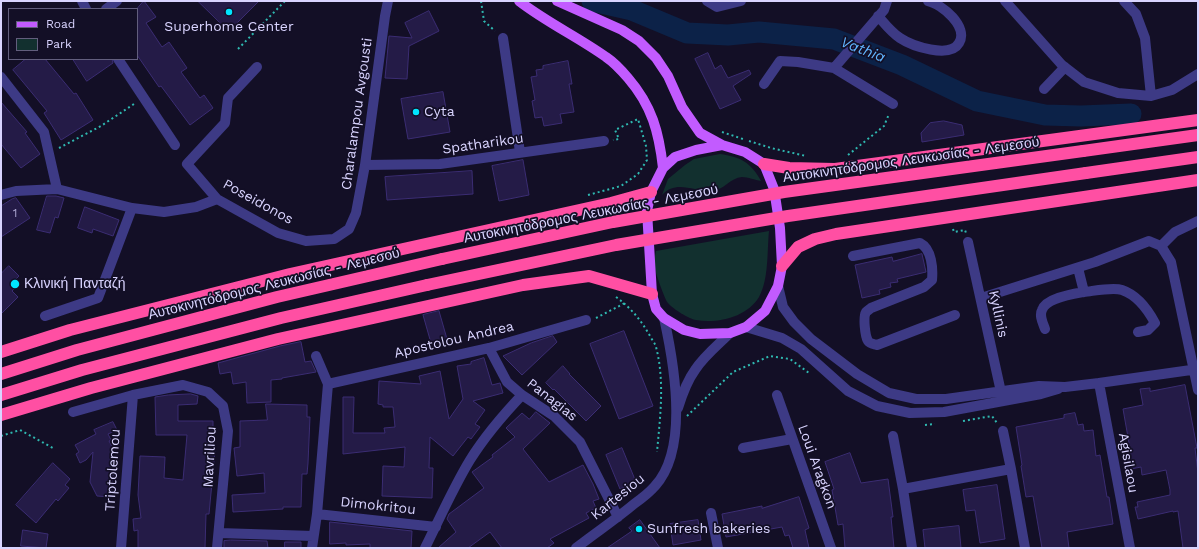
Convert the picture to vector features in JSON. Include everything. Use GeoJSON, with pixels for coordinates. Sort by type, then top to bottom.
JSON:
{"type":"FeatureCollection","features":[{"type":"Feature","properties":{"kind":"highway"},"geometry":{"type":"LineString","coordinates":[[764,164],[789,168],[835,169],[1198,120]]}},
{"type":"Feature","properties":{"kind":"highway","name":"Αυτοκινητόδρομος Λευκωσίας - Λεμεσού"},"geometry":{"type":"LineString","coordinates":[[1,374],[77,350],[277,297],[613,222],[776,194],[1198,135]]}},
{"type":"Feature","properties":{"kind":"highway"},"geometry":{"type":"LineString","coordinates":[[1,395],[82,370],[281,318],[616,245],[788,216],[1198,157]]}},
{"type":"Feature","properties":{"kind":"highway"},"geometry":{"type":"LineString","coordinates":[[782,266],[798,247],[815,239],[836,234],[1198,180]]}},
{"type":"Feature","properties":{"kind":"highway"},"geometry":{"type":"LineString","coordinates":[[1,352],[70,330],[290,274],[611,203],[651,192]]}},
{"type":"Feature","properties":{"kind":"highway"},"geometry":{"type":"LineString","coordinates":[[1,415],[91,388],[278,339],[524,285],[589,276],[652,294]]}},
{"type":"Feature","properties":{"kind":"main road"},"geometry":{"type":"LineString","coordinates":[[519,1],[607,58],[619,68],[632,83],[648,106],[656,126],[661,146],[663,168]]}},
{"type":"Feature","properties":{"kind":"main road"},"geometry":{"type":"LineString","coordinates":[[557,1],[622,30],[639,41],[656,58],[668,76],[682,107],[700,133],[722,145],[745,152],[764,164],[774,189],[780,228],[782,266],[778,286],[765,311],[746,328],[730,333],[700,334],[684,330],[664,318],[656,309],[652,294],[646,211],[651,192],[663,168],[675,157],[696,150],[722,145]]}},
{"type":"Feature","properties":{"kind":"street"},"geometry":{"type":"LineString","coordinates":[[107,8],[117,1]]}},
{"type":"Feature","properties":{"kind":"street","name":"Charalampou Avgousti"},"geometry":{"type":"LineString","coordinates":[[349,229],[356,213],[365,165],[388,1]]}},
{"type":"Feature","properties":{"kind":"street"},"geometry":{"type":"LineString","coordinates":[[707,1],[717,7],[741,1]]}},
{"type":"Feature","properties":{"kind":"street"},"geometry":{"type":"LineString","coordinates":[[834,68],[884,10],[887,1]]}},
{"type":"Feature","properties":{"kind":"street"},"geometry":{"type":"LineString","coordinates":[[878,16],[885,25],[901,38],[918,46],[939,51],[948,51],[959,43],[961,38],[960,31],[956,22],[942,7],[934,2],[928,1]]}},
{"type":"Feature","properties":{"kind":"street"},"geometry":{"type":"LineString","coordinates":[[1005,1],[1065,67],[1084,82],[1118,93],[1150,96],[1172,90],[1198,74]]}},
{"type":"Feature","properties":{"kind":"street"},"geometry":{"type":"LineString","coordinates":[[1124,1],[1136,14],[1145,38],[1150,96]]}},
{"type":"Feature","properties":{"kind":"street"},"geometry":{"type":"LineString","coordinates":[[503,38],[520,152]]}},
{"type":"Feature","properties":{"kind":"street"},"geometry":{"type":"LineString","coordinates":[[119,60],[175,145]]}},
{"type":"Feature","properties":{"kind":"street"},"geometry":{"type":"LineString","coordinates":[[764,84],[780,61],[798,62],[834,68],[893,104]]}},
{"type":"Feature","properties":{"kind":"street","name":"Poseidonos"},"geometry":{"type":"LineString","coordinates":[[257,67],[228,98],[225,123],[187,164],[217,198],[278,233],[306,241],[334,239],[349,229]]}},
{"type":"Feature","properties":{"kind":"street"},"geometry":{"type":"LineString","coordinates":[[1044,89],[1065,67]]}},
{"type":"Feature","properties":{"kind":"street"},"geometry":{"type":"LineString","coordinates":[[1,77],[44,132],[57,189]]}},
{"type":"Feature","properties":{"kind":"street","name":"Spatharikou"},"geometry":{"type":"LineString","coordinates":[[365,165],[440,164],[604,141]]}},
{"type":"Feature","properties":{"kind":"street"},"geometry":{"type":"LineString","coordinates":[[1,195],[16,191],[57,189],[132,208],[164,212],[196,207],[217,198]]}},
{"type":"Feature","properties":{"kind":"street"},"geometry":{"type":"LineString","coordinates":[[45,316],[98,298],[132,208]]}},
{"type":"Feature","properties":{"kind":"street"},"geometry":{"type":"LineString","coordinates":[[1161,246],[1175,232],[1198,221]]}},
{"type":"Feature","properties":{"kind":"street"},"geometry":{"type":"LineString","coordinates":[[981,298],[1078,268],[1149,241],[1161,246],[1171,262],[1196,369],[1198,390]]}},
{"type":"Feature","properties":{"kind":"street","name":"Kyllinis"},"geometry":{"type":"LineString","coordinates":[[968,242],[1001,392]]}},
{"type":"Feature","properties":{"kind":"street"},"geometry":{"type":"LineString","coordinates":[[853,256],[920,243],[924,245],[930,256],[932,280],[924,287],[871,308],[866,312],[864,318],[866,332],[868,340],[872,344],[877,345],[955,315]]}},
{"type":"Feature","properties":{"kind":"street"},"geometry":{"type":"LineString","coordinates":[[1078,268],[1084,292]]}},
{"type":"Feature","properties":{"kind":"street"},"geometry":{"type":"LineString","coordinates":[[778,286],[783,307],[794,322],[811,339],[857,374],[889,393],[916,399],[946,399],[1039,386],[1065,386],[1099,383],[1196,369]]}},
{"type":"Feature","properties":{"kind":"street"},"geometry":{"type":"LineString","coordinates":[[1045,328],[1041,314],[1047,303],[1073,294],[1084,292],[1121,290],[1135,297],[1148,311],[1155,323],[1148,330],[1138,332]]}},
{"type":"Feature","properties":{"kind":"street","name":"Kartesiou"},"geometry":{"type":"LineString","coordinates":[[580,547],[656,486],[666,470],[672,452],[676,415],[674,365],[664,318]]}},
{"type":"Feature","properties":{"kind":"street","name":"Apostolou Andrea"},"geometry":{"type":"LineString","coordinates":[[328,384],[489,348],[586,320]]}},
{"type":"Feature","properties":{"kind":"street"},"geometry":{"type":"LineString","coordinates":[[746,328],[782,338],[801,349],[848,391],[876,406],[910,413],[944,412],[1041,394],[1065,386]]}},
{"type":"Feature","properties":{"kind":"street","name":"Kartesiou"},"geometry":{"type":"LineString","coordinates":[[676,415],[682,395],[694,371],[705,357],[730,333]]}},
{"type":"Feature","properties":{"kind":"street","name":"Panagias"},"geometry":{"type":"LineString","coordinates":[[489,348],[507,382],[522,395],[554,416],[580,442],[618,517]]}},
{"type":"Feature","properties":{"kind":"street"},"geometry":{"type":"LineString","coordinates":[[312,548],[317,514],[328,384],[316,356]]}},
{"type":"Feature","properties":{"kind":"street","name":"Agisilaou"},"geometry":{"type":"LineString","coordinates":[[1099,383],[1130,548]]}},
{"type":"Feature","properties":{"kind":"street","name":"Mavriliou"},"geometry":{"type":"LineString","coordinates":[[73,412],[133,395],[182,385],[208,392],[223,406],[228,431],[217,548]]}},
{"type":"Feature","properties":{"kind":"street","name":"Triptolemou"},"geometry":{"type":"LineString","coordinates":[[121,548],[133,395]]}},
{"type":"Feature","properties":{"kind":"street"},"geometry":{"type":"LineString","coordinates":[[425,548],[454,488],[470,460],[499,419],[522,395]]}},
{"type":"Feature","properties":{"kind":"street","name":"Loui Aragkon"},"geometry":{"type":"LineString","coordinates":[[776,395],[830,548]]}},
{"type":"Feature","properties":{"kind":"street"},"geometry":{"type":"LineString","coordinates":[[1003,431],[1025,548]]}},
{"type":"Feature","properties":{"kind":"street"},"geometry":{"type":"LineString","coordinates":[[893,436],[904,489],[912,548]]}},
{"type":"Feature","properties":{"kind":"street"},"geometry":{"type":"LineString","coordinates":[[743,448],[792,439]]}},
{"type":"Feature","properties":{"kind":"street"},"geometry":{"type":"LineString","coordinates":[[904,489],[1011,469]]}},
{"type":"Feature","properties":{"kind":"street"},"geometry":{"type":"LineString","coordinates":[[711,513],[718,548]]}},
{"type":"Feature","properties":{"kind":"street","name":"Dimokritou"},"geometry":{"type":"LineString","coordinates":[[317,514],[436,527]]}},
{"type":"Feature","properties":{"kind":"street"},"geometry":{"type":"LineString","coordinates":[[219,533],[313,536]]}},
{"type":"Feature","properties":{"kind":"path"},"geometry":{"type":"LineString","coordinates":[[238,49],[285,1]]}},
{"type":"Feature","properties":{"kind":"path"},"geometry":{"type":"LineString","coordinates":[[481,1],[484,22],[503,38]]}},
{"type":"Feature","properties":{"kind":"path"},"geometry":{"type":"LineString","coordinates":[[49,153],[101,126],[144,98]]}},
{"type":"Feature","properties":{"kind":"path"},"geometry":{"type":"LineString","coordinates":[[847,156],[884,126],[893,104]]}},
{"type":"Feature","properties":{"kind":"path"},"geometry":{"type":"LineString","coordinates":[[586,195],[621,186],[638,174],[647,160],[646,146],[638,119],[615,130]]}},
{"type":"Feature","properties":{"kind":"path"},"geometry":{"type":"LineString","coordinates":[[716,130],[771,148],[810,156]]}},
{"type":"Feature","properties":{"kind":"path"},"geometry":{"type":"LineString","coordinates":[[615,296],[640,319],[656,346],[660,391],[660,416],[656,452]]}},
{"type":"Feature","properties":{"kind":"path"},"geometry":{"type":"LineString","coordinates":[[586,320],[597,318],[624,303]]}},
{"type":"Feature","properties":{"kind":"path"},"geometry":{"type":"LineString","coordinates":[[676,415],[686,417],[733,372],[770,356],[790,359]]}},
{"type":"Feature","properties":{"kind":"path"},"geometry":{"type":"LineString","coordinates":[[1,436],[20,430],[53,448]]}},
{"type":"Feature","properties":{"kind":"green space"},"geometry":{"type":"Polygon","coordinates":[[[720,154],[739,159],[749,165],[761,181],[742,177],[734,179],[720,189],[712,191],[679,187],[667,190],[662,195],[668,179],[685,165],[694,159],[720,154]]]}},
{"type":"Feature","properties":{"kind":"green space"},"geometry":{"type":"Polygon","coordinates":[[[769,231],[767,265],[762,290],[754,304],[747,310],[731,318],[705,321],[689,318],[677,311],[668,303],[654,267],[656,251],[769,231]]]}},
{"type":"Feature","properties":{"kind":"building"},"geometry":{"type":"Polygon","coordinates":[[[144,1],[156,17],[146,23],[162,47],[169,42],[187,68],[181,72],[200,98],[204,95],[213,108],[190,125],[161,86],[159,87],[138,56],[138,8],[144,1]]]}},
{"type":"Feature","properties":{"kind":"building","name":"Superhome Center"},"geometry":{"type":"Polygon","coordinates":[[[198,1],[259,1],[229,31],[198,1]]]}},
{"type":"Feature","properties":{"kind":"building"},"geometry":{"type":"Polygon","coordinates":[[[429,11],[439,31],[409,46],[407,79],[385,78],[389,36],[412,38],[405,23],[429,11]]]}},
{"type":"Feature","properties":{"kind":"building"},"geometry":{"type":"Polygon","coordinates":[[[708,53],[715,69],[721,65],[728,78],[749,70],[751,74],[733,86],[741,100],[720,109],[695,59],[708,53]]]}},
{"type":"Feature","properties":{"kind":"building"},"geometry":{"type":"Polygon","coordinates":[[[25,60],[46,60],[74,94],[76,93],[93,120],[61,140],[44,113],[47,111],[13,70],[25,60]]]}},
{"type":"Feature","properties":{"kind":"building"},"geometry":{"type":"Polygon","coordinates":[[[74,60],[112,60],[113,63],[87,81],[74,60]]]}},
{"type":"Feature","properties":{"kind":"building"},"geometry":{"type":"Polygon","coordinates":[[[568,61],[572,84],[569,84],[574,112],[560,114],[562,123],[544,126],[542,117],[535,118],[532,101],[535,100],[531,77],[537,76],[536,70],[543,69],[543,66],[568,61]]]}},
{"type":"Feature","properties":{"kind":"building"},"geometry":{"type":"Polygon","coordinates":[[[443,92],[450,132],[408,139],[401,99],[443,92]]]}},
{"type":"Feature","properties":{"kind":"building"},"geometry":{"type":"Polygon","coordinates":[[[1,102],[27,132],[25,133],[40,154],[21,168],[1,144],[1,102]]]}},
{"type":"Feature","properties":{"kind":"building"},"geometry":{"type":"Polygon","coordinates":[[[944,121],[962,125],[964,135],[922,142],[921,133],[930,123],[944,121]]]}},
{"type":"Feature","properties":{"kind":"building"},"geometry":{"type":"Polygon","coordinates":[[[523,160],[529,195],[499,201],[492,166],[523,160]]]}},
{"type":"Feature","properties":{"kind":"building"},"geometry":{"type":"Polygon","coordinates":[[[472,171],[473,194],[387,200],[385,177],[472,171]]]}},
{"type":"Feature","properties":{"kind":"building"},"geometry":{"type":"Polygon","coordinates":[[[47,196],[64,198],[58,218],[55,217],[50,233],[37,230],[47,196]]]}},
{"type":"Feature","properties":{"kind":"building"},"geometry":{"type":"Polygon","coordinates":[[[16,198],[30,218],[1,237],[1,206],[16,198]]]}},
{"type":"Feature","properties":{"kind":"building"},"geometry":{"type":"Polygon","coordinates":[[[85,207],[119,220],[113,236],[93,229],[92,233],[78,228],[85,207]]]}},
{"type":"Feature","properties":{"kind":"building"},"geometry":{"type":"Polygon","coordinates":[[[922,254],[926,272],[897,279],[898,282],[890,283],[891,287],[879,290],[880,294],[862,298],[855,265],[892,257],[893,261],[922,254]]]}},
{"type":"Feature","properties":{"kind":"building"},"geometry":{"type":"Polygon","coordinates":[[[9,266],[19,276],[15,280],[19,284],[12,291],[18,297],[1,314],[1,274],[9,266]]]}},
{"type":"Feature","properties":{"kind":"building"},"geometry":{"type":"Polygon","coordinates":[[[439,311],[447,339],[431,343],[423,315],[439,311]]]}},
{"type":"Feature","properties":{"kind":"building"},"geometry":{"type":"Polygon","coordinates":[[[624,331],[653,406],[619,419],[590,344],[624,331]]]}},
{"type":"Feature","properties":{"kind":"building"},"geometry":{"type":"Polygon","coordinates":[[[553,336],[557,342],[522,375],[503,356],[531,343],[553,336]]]}},
{"type":"Feature","properties":{"kind":"building"},"geometry":{"type":"Polygon","coordinates":[[[301,342],[305,362],[311,361],[316,372],[271,380],[271,402],[247,403],[246,382],[233,384],[231,372],[220,374],[218,363],[280,346],[301,342]]]}},
{"type":"Feature","properties":{"kind":"building"},"geometry":{"type":"Polygon","coordinates":[[[484,358],[492,385],[500,383],[503,393],[473,401],[485,410],[475,424],[480,427],[471,439],[468,437],[453,456],[430,437],[429,468],[433,468],[432,498],[382,496],[383,466],[404,467],[405,447],[343,454],[343,397],[354,397],[353,433],[385,433],[384,428],[395,427],[393,407],[383,407],[383,405],[378,404],[379,381],[421,384],[419,376],[440,371],[449,419],[463,399],[457,366],[471,364],[471,362],[484,358]]]}},
{"type":"Feature","properties":{"kind":"building"},"geometry":{"type":"Polygon","coordinates":[[[563,366],[601,406],[586,421],[546,383],[563,366]]]}},
{"type":"Feature","properties":{"kind":"building"},"geometry":{"type":"Polygon","coordinates":[[[1185,385],[1197,448],[1195,448],[1198,473],[1198,548],[1183,548],[1178,511],[1138,519],[1135,507],[1138,507],[1137,502],[1170,495],[1170,490],[1166,470],[1142,475],[1141,467],[1131,469],[1126,444],[1129,443],[1123,409],[1143,405],[1140,389],[1150,388],[1150,391],[1185,385]]]}},
{"type":"Feature","properties":{"kind":"building"},"geometry":{"type":"Polygon","coordinates":[[[191,394],[198,396],[197,404],[178,405],[178,421],[213,421],[213,451],[215,451],[209,514],[206,514],[205,548],[138,548],[138,530],[134,531],[133,519],[141,518],[138,495],[140,456],[165,457],[164,478],[183,480],[187,435],[156,435],[155,397],[191,394]]]}},
{"type":"Feature","properties":{"kind":"building"},"geometry":{"type":"Polygon","coordinates":[[[266,404],[307,405],[307,417],[310,417],[308,463],[307,474],[302,474],[301,507],[283,507],[283,509],[233,512],[232,495],[265,493],[264,473],[237,476],[234,448],[240,447],[240,421],[267,420],[266,404]]]}},
{"type":"Feature","properties":{"kind":"building"},"geometry":{"type":"Polygon","coordinates":[[[536,412],[550,423],[523,449],[549,482],[583,465],[599,499],[593,501],[596,508],[586,513],[589,518],[550,539],[554,543],[547,548],[502,548],[490,532],[468,548],[438,548],[456,532],[447,519],[449,514],[484,488],[472,472],[493,457],[492,455],[515,437],[506,428],[522,413],[529,419],[536,412]]]}},
{"type":"Feature","properties":{"kind":"building"},"geometry":{"type":"Polygon","coordinates":[[[1075,413],[1078,425],[1083,424],[1084,431],[1093,430],[1096,456],[1100,455],[1113,524],[1067,532],[1069,548],[1042,548],[1033,496],[1026,497],[1016,427],[1064,418],[1064,415],[1075,413]]]}},
{"type":"Feature","properties":{"kind":"building"},"geometry":{"type":"Polygon","coordinates":[[[113,422],[117,430],[108,434],[111,440],[109,441],[117,456],[115,457],[111,497],[97,496],[90,482],[93,452],[86,460],[80,463],[76,454],[79,452],[75,445],[96,434],[94,430],[113,422]]]}},
{"type":"Feature","properties":{"kind":"building"},"geometry":{"type":"Polygon","coordinates":[[[622,448],[636,482],[620,489],[606,455],[622,448]]]}},
{"type":"Feature","properties":{"kind":"building"},"geometry":{"type":"Polygon","coordinates":[[[850,453],[861,483],[888,479],[893,517],[891,517],[894,548],[845,548],[843,524],[838,525],[832,490],[834,489],[825,462],[850,453]]]}},
{"type":"Feature","properties":{"kind":"building"},"geometry":{"type":"Polygon","coordinates":[[[53,463],[70,479],[65,485],[69,488],[58,501],[56,499],[36,523],[16,505],[53,463]]]}},
{"type":"Feature","properties":{"kind":"building"},"geometry":{"type":"Polygon","coordinates":[[[997,485],[1005,539],[980,543],[975,510],[966,511],[963,490],[997,485]]]}},
{"type":"Feature","properties":{"kind":"building"},"geometry":{"type":"Polygon","coordinates":[[[799,497],[809,528],[805,530],[809,548],[793,548],[789,535],[785,536],[782,527],[726,537],[722,514],[762,506],[762,508],[799,497]]]}},
{"type":"Feature","properties":{"kind":"building"},"geometry":{"type":"Polygon","coordinates":[[[640,520],[660,548],[607,548],[632,531],[629,528],[640,520]]]}},
{"type":"Feature","properties":{"kind":"building"},"geometry":{"type":"Polygon","coordinates":[[[698,520],[701,540],[673,545],[670,524],[698,520]]]}},
{"type":"Feature","properties":{"kind":"building"},"geometry":{"type":"Polygon","coordinates":[[[330,522],[412,531],[411,548],[370,548],[370,544],[330,544],[330,522]]]}},
{"type":"Feature","properties":{"kind":"building"},"geometry":{"type":"Polygon","coordinates":[[[959,526],[961,548],[925,548],[923,530],[959,526]]]}},
{"type":"Feature","properties":{"kind":"building"},"geometry":{"type":"Polygon","coordinates":[[[23,530],[48,534],[46,548],[21,546],[23,530]]]}},
{"type":"Feature","properties":{"kind":"building"},"geometry":{"type":"Polygon","coordinates":[[[224,541],[267,541],[268,548],[224,548],[224,541]]]}},
{"type":"Feature","properties":{"kind":"building"},"geometry":{"type":"Polygon","coordinates":[[[285,542],[301,542],[301,548],[285,548],[285,542]]]}},
{"type":"Feature","properties":{"kind":"waterway","name":"Vathia"},"geometry":{"type":"LineString","coordinates":[[592,1],[632,10],[687,33],[728,35],[759,32],[834,39],[902,65],[977,101],[1045,115],[1081,116],[1131,114]]}},
{"type":"Feature","properties":{"kind":"place","name":"Superhome Center"},"geometry":{"type":"Point","coordinates":[229,12]}},
{"type":"Feature","properties":{"kind":"place","name":"Cyta"},"geometry":{"type":"Point","coordinates":[416,112]}},
{"type":"Feature","properties":{"kind":"place","name":"Κλινική Πανταζή"},"geometry":{"type":"Point","coordinates":[15,284]}},
{"type":"Feature","properties":{"kind":"place","name":"Sunfresh bakeries"},"geometry":{"type":"Point","coordinates":[639,529]}}]}
